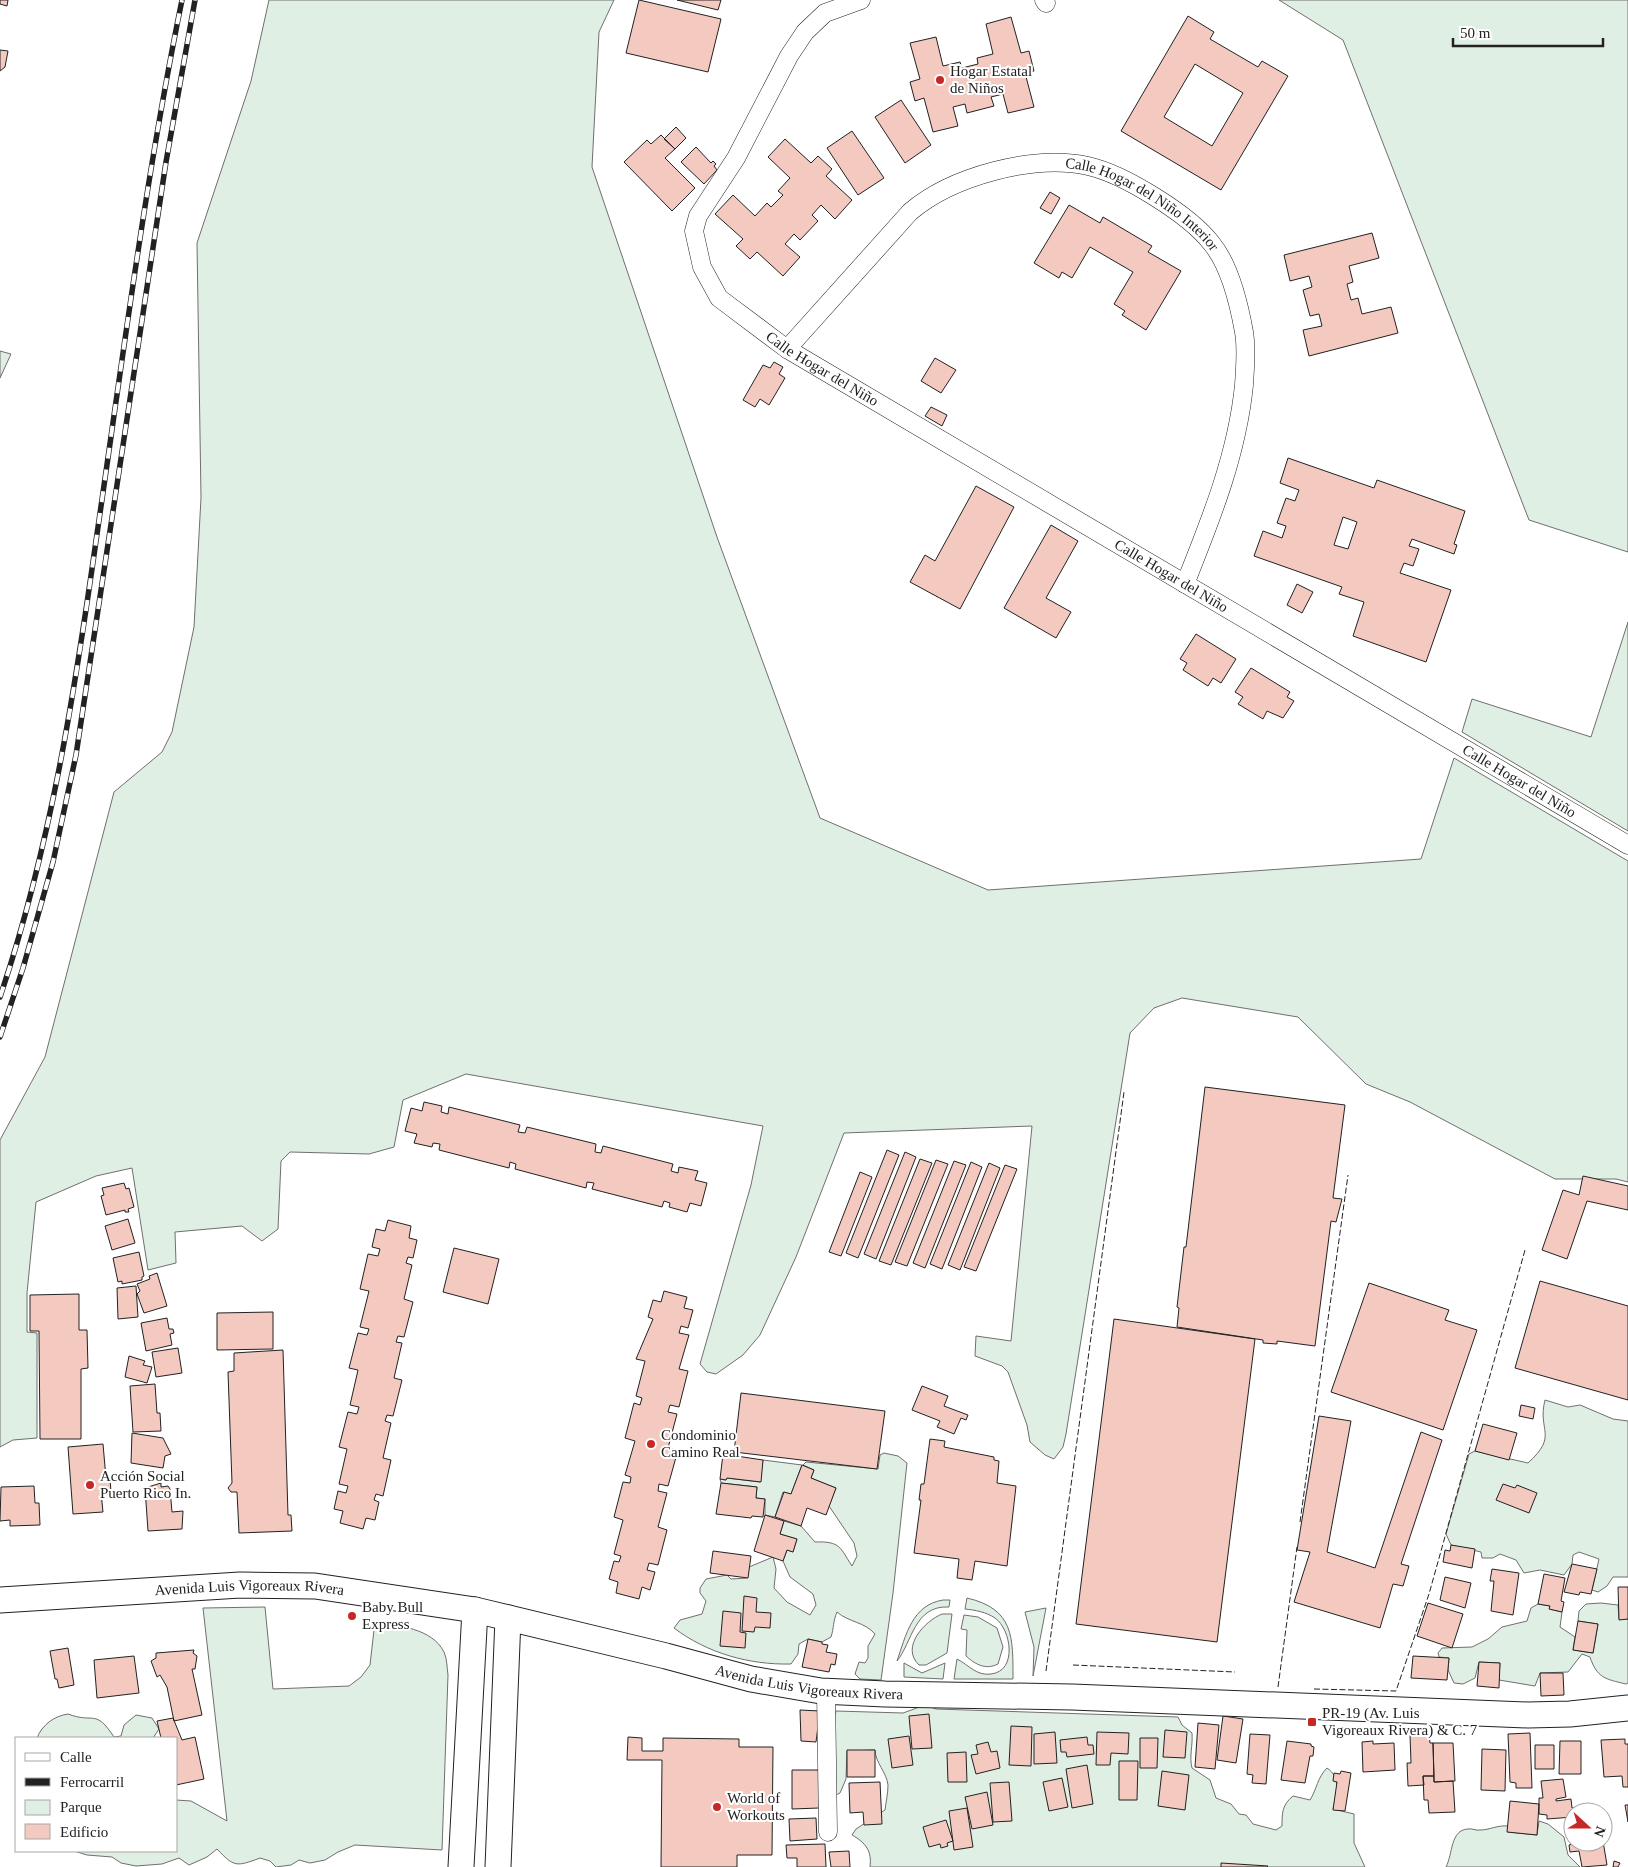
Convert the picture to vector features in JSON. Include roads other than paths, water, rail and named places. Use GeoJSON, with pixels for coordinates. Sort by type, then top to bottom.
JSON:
{"type":"FeatureCollection","features":[{"type":"Feature","properties":{"kind":"main road","name":"Avenida Luis Vigoreaux Rivera"},"geometry":{"type":"LineString","coordinates":[[0,1600],[240,1585],[315,1586],[475,1610],[666,1656],[751,1680],[826,1691],[885,1694],[1072,1697],[1528,1715],[1570,1714],[1628,1708]]}},
{"type":"Feature","properties":{"kind":"main road"},"geometry":{"type":"LineString","coordinates":[[461,1867],[475,1610]]}},
{"type":"Feature","properties":{"kind":"main road"},"geometry":{"type":"LineString","coordinates":[[498,1867],[508,1618]]}},
{"type":"Feature","properties":{"kind":"street","name":"Calle Hogar del Niño"},"geometry":{"type":"LineString","coordinates":[[862,0],[825,13],[805,32],[789,56],[736,158],[698,216],[694,231],[702,267],[719,298],[787,349],[1628,845]]}},
{"type":"Feature","properties":{"kind":"street","name":"Calle Hogar del Niño Interior"},"geometry":{"type":"LineString","coordinates":[[787,349],[910,212],[927,198],[948,188],[992,170],[1046,164],[1088,166],[1137,187],[1177,211],[1213,244],[1234,286],[1244,334],[1245,369],[1241,416],[1230,463],[1185,584]]}},
{"type":"Feature","properties":{"kind":"street"},"geometry":{"type":"LineString","coordinates":[[826,1691],[828,1832]]}},
{"type":"Feature","properties":{"kind":"railway"},"geometry":{"type":"LineString","coordinates":[[0,997],[34,883],[70,709],[89,592],[146,199],[182,0]]}},
{"type":"Feature","properties":{"kind":"railway"},"geometry":{"type":"LineString","coordinates":[[0,1037],[23,968],[53,862],[76,755],[166,162],[195,0]]}},
{"type":"Feature","properties":{"kind":"place","name":"Hogar Estatal de Niños"},"geometry":{"type":"Point","coordinates":[940,80]}},
{"type":"Feature","properties":{"kind":"place","name":"Condominio Camino Real"},"geometry":{"type":"Point","coordinates":[651,1444]}},
{"type":"Feature","properties":{"kind":"place","name":"Acción Social Puerto Rico In."},"geometry":{"type":"Point","coordinates":[90,1485]}},
{"type":"Feature","properties":{"kind":"place","name":"Baby Bull Express"},"geometry":{"type":"Point","coordinates":[352,1616]}},
{"type":"Feature","properties":{"kind":"place","name":"PR-19 (Av. Luis Vigoreaux Rivera) & C. 7"},"geometry":{"type":"Point","coordinates":[1312,1722]}},
{"type":"Feature","properties":{"kind":"place","name":"World of Workouts"},"geometry":{"type":"Point","coordinates":[717,1807]}}]}
